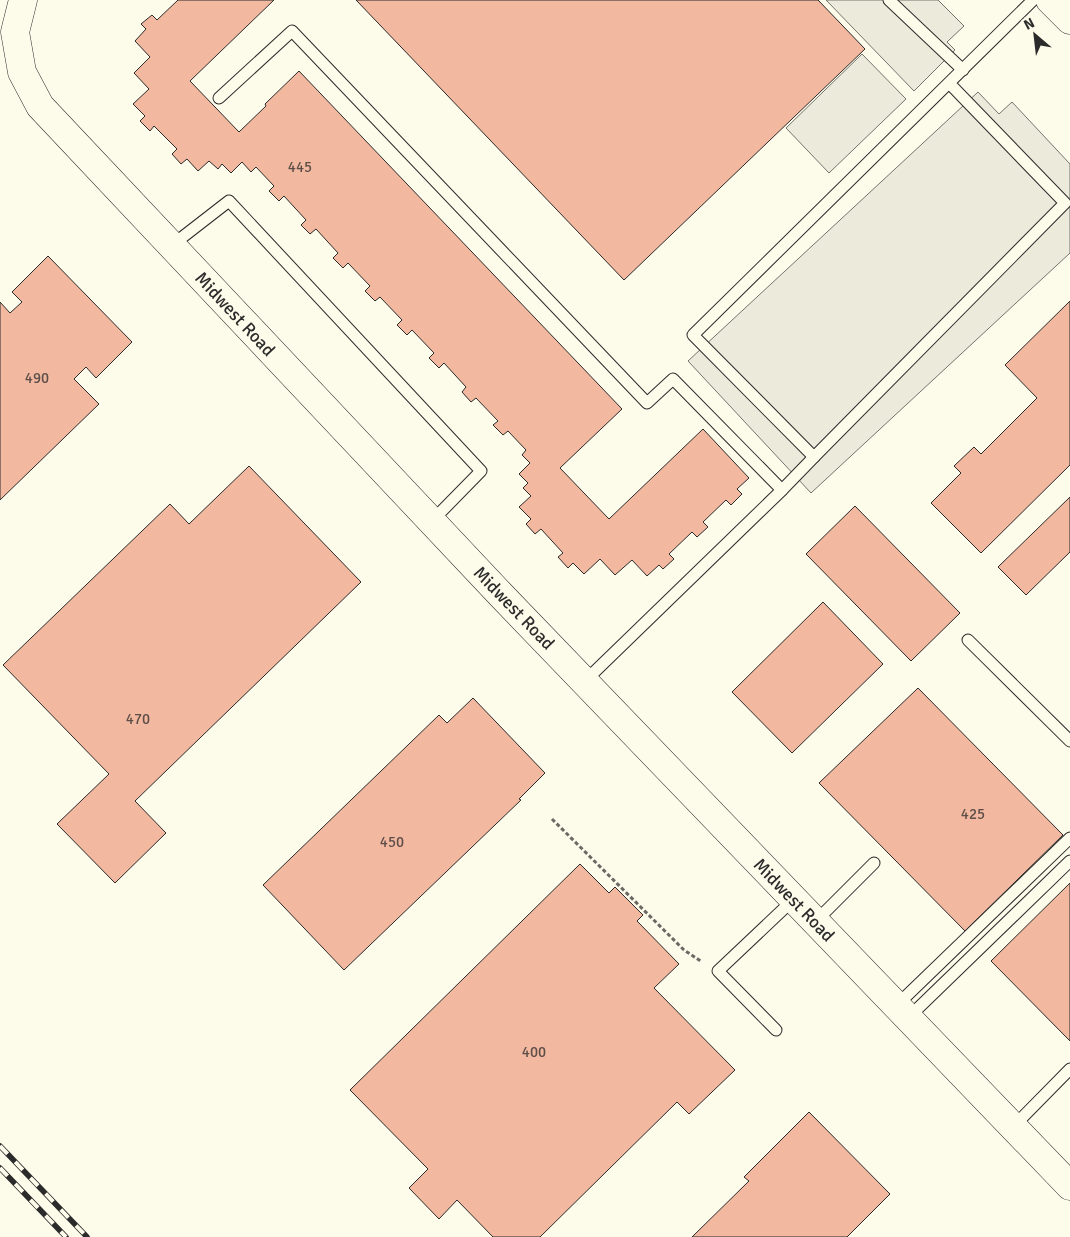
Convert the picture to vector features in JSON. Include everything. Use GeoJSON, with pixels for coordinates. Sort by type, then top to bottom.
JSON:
{"type":"FeatureCollection","features":[{"type":"Feature","properties":{"kind":"street","name":"Midwest Road"},"geometry":{"type":"LineString","coordinates":[[23,0],[15,32],[22,72],[40,106],[431,522],[1070,1186]]}},
{"type":"Feature","properties":{"kind":"street"},"geometry":{"type":"LineString","coordinates":[[1050,0],[1070,20]]}},
{"type":"Feature","properties":{"kind":"lane"},"geometry":{"type":"LineString","coordinates":[[889,0],[963,70]]}},
{"type":"Feature","properties":{"kind":"lane"},"geometry":{"type":"LineString","coordinates":[[814,457],[693,335],[1033,0]]}},
{"type":"Feature","properties":{"kind":"lane"},"geometry":{"type":"LineString","coordinates":[[219,98],[292,31],[647,403],[673,380],[782,490]]}},
{"type":"Feature","properties":{"kind":"lane"},"geometry":{"type":"LineString","coordinates":[[584,682],[782,490],[1065,203],[949,83]]}},
{"type":"Feature","properties":{"kind":"lane"},"geometry":{"type":"LineString","coordinates":[[171,246],[229,202],[480,471],[431,522]]}},
{"type":"Feature","properties":{"kind":"lane"},"geometry":{"type":"LineString","coordinates":[[968,640],[1070,741]]}},
{"type":"Feature","properties":{"kind":"lane"},"geometry":{"type":"LineString","coordinates":[[902,1012],[947,957],[1070,838]]}},
{"type":"Feature","properties":{"kind":"lane"},"geometry":{"type":"LineString","coordinates":[[902,1012],[959,969],[1070,861]]}},
{"type":"Feature","properties":{"kind":"lane"},"geometry":{"type":"LineString","coordinates":[[815,922],[874,863]]}},
{"type":"Feature","properties":{"kind":"lane"},"geometry":{"type":"LineString","coordinates":[[776,1030],[718,971],[793,900]]}},
{"type":"Feature","properties":{"kind":"lane"},"geometry":{"type":"LineString","coordinates":[[947,957],[959,969]]}},
{"type":"Feature","properties":{"kind":"lane"},"geometry":{"type":"LineString","coordinates":[[1013,1127],[1068,1074]]}},
{"type":"Feature","properties":{"kind":"path"},"geometry":{"type":"LineString","coordinates":[[552,820],[684,950],[718,971]]}},
{"type":"Feature","properties":{"kind":"shaded area"},"geometry":{"type":"Polygon","coordinates":[[[826,0],[938,0],[964,26],[947,42],[955,50],[914,91],[826,0]]]}},
{"type":"Feature","properties":{"kind":"shaded area"},"geometry":{"type":"Polygon","coordinates":[[[862,54],[906,99],[829,173],[786,128],[862,54]]]}},
{"type":"Feature","properties":{"kind":"shaded area"},"geometry":{"type":"Polygon","coordinates":[[[978,92],[999,114],[1012,102],[1070,164],[1070,253],[811,493],[688,361],[978,92]]]}},
{"type":"Feature","properties":{"kind":"building"},"geometry":{"type":"Polygon","coordinates":[[[178,0],[274,0],[190,81],[239,132],[299,71],[622,409],[560,468],[609,519],[703,429],[749,478],[737,489],[742,494],[731,505],[726,500],[703,522],[708,527],[697,537],[692,532],[669,554],[674,559],[663,569],[659,565],[647,576],[632,560],[615,575],[600,559],[584,574],[573,563],[568,568],[558,557],[563,553],[541,529],[535,534],[526,524],[531,519],[519,507],[531,496],[523,488],[528,483],[519,474],[530,463],[522,455],[526,450],[508,431],[503,435],[493,425],[498,421],[476,398],[471,402],[462,392],[466,387],[444,363],[439,368],[429,358],[434,353],[412,330],[407,335],[397,325],[402,320],[380,297],[375,301],[365,291],[370,286],[348,263],[343,268],[333,258],[338,253],[316,229],[310,234],[301,225],[306,220],[284,196],[279,201],[269,191],[274,186],[256,167],[251,172],[242,162],[231,173],[222,164],[218,169],[209,161],[198,171],[187,159],[181,164],[172,154],[177,149],[154,126],[150,131],[140,121],[145,116],[133,104],[149,89],[134,73],[150,57],[135,41],[146,29],[141,24],[152,15],[157,20],[178,0]]]}},
{"type":"Feature","properties":{"kind":"building"},"geometry":{"type":"Polygon","coordinates":[[[356,0],[818,0],[865,49],[624,280],[356,0]]]}},
{"type":"Feature","properties":{"kind":"building"},"geometry":{"type":"Polygon","coordinates":[[[48,256],[132,342],[96,378],[86,367],[74,379],[99,404],[0,500],[0,302],[10,313],[22,302],[12,292],[48,256]]]}},
{"type":"Feature","properties":{"kind":"building"},"geometry":{"type":"Polygon","coordinates":[[[1070,301],[1070,465],[981,553],[931,503],[961,473],[954,466],[974,447],[981,454],[1037,398],[1005,365],[1070,301]]]}},
{"type":"Feature","properties":{"kind":"building"},"geometry":{"type":"Polygon","coordinates":[[[249,466],[361,582],[135,801],[166,833],[115,883],[57,824],[109,774],[3,665],[170,504],[189,524],[249,466]]]}},
{"type":"Feature","properties":{"kind":"building"},"geometry":{"type":"Polygon","coordinates":[[[1070,497],[1070,552],[1026,595],[998,567],[1070,497]]]}},
{"type":"Feature","properties":{"kind":"building"},"geometry":{"type":"Polygon","coordinates":[[[855,506],[960,613],[911,661],[806,554],[855,506]]]}},
{"type":"Feature","properties":{"kind":"building"},"geometry":{"type":"Polygon","coordinates":[[[823,602],[883,664],[792,753],[732,692],[823,602]]]}},
{"type":"Feature","properties":{"kind":"building"},"geometry":{"type":"Polygon","coordinates":[[[918,688],[1063,835],[965,931],[819,783],[918,688]]]}},
{"type":"Feature","properties":{"kind":"building"},"geometry":{"type":"Polygon","coordinates":[[[473,698],[545,773],[519,799],[521,800],[344,970],[263,885],[439,715],[447,723],[473,698]]]}},
{"type":"Feature","properties":{"kind":"building"},"geometry":{"type":"Polygon","coordinates":[[[580,864],[609,893],[615,887],[643,915],[637,921],[679,964],[654,988],[735,1070],[689,1114],[677,1102],[540,1237],[493,1237],[457,1200],[439,1219],[409,1188],[428,1169],[350,1090],[580,864]]]}},
{"type":"Feature","properties":{"kind":"building"},"geometry":{"type":"Polygon","coordinates":[[[1070,883],[1070,1041],[991,961],[1070,883]]]}},
{"type":"Feature","properties":{"kind":"building"},"geometry":{"type":"Polygon","coordinates":[[[809,1112],[890,1194],[847,1237],[692,1237],[749,1181],[744,1177],[809,1112]]]}},
{"type":"Feature","properties":{"kind":"railway"},"geometry":{"type":"LineString","coordinates":[[0,1146],[87,1237]]}},
{"type":"Feature","properties":{"kind":"railway"},"geometry":{"type":"LineString","coordinates":[[0,1168],[66,1237]]}}]}
